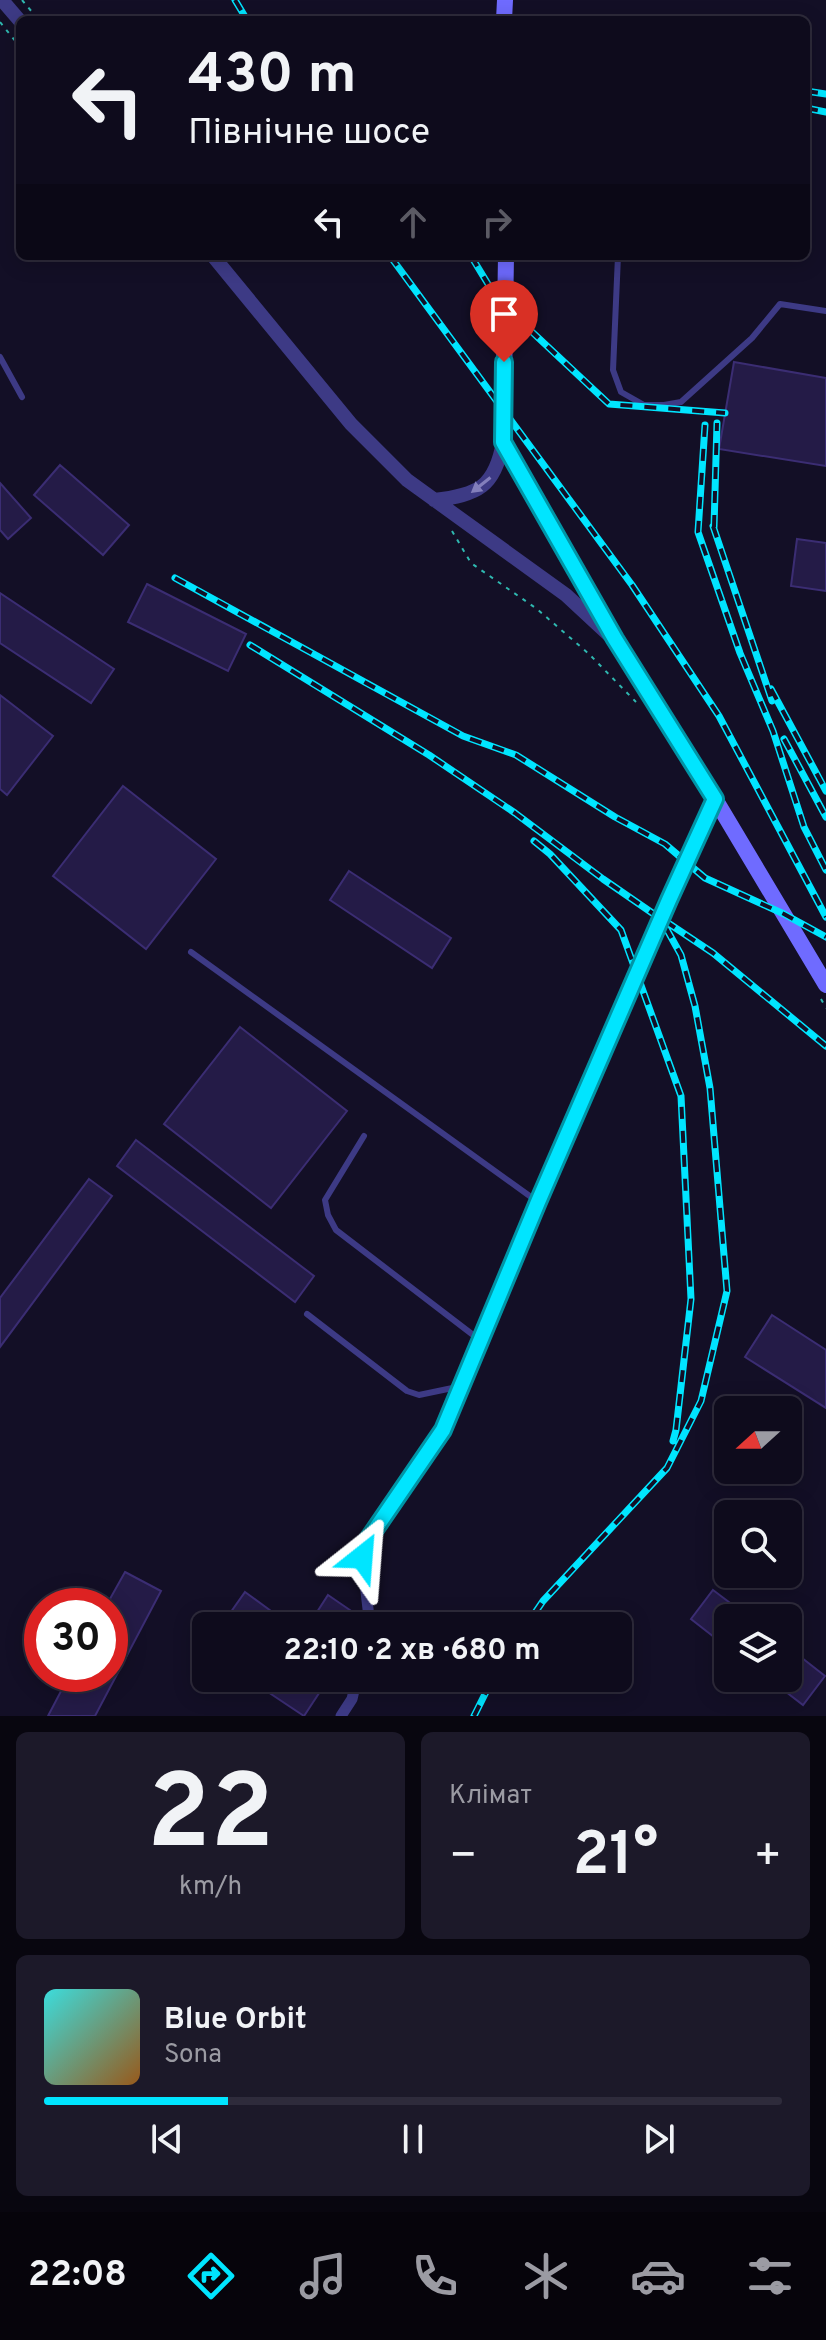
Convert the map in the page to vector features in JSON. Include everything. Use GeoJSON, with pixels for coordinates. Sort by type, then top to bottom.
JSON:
{"type":"FeatureCollection","features":[{"type":"Feature","properties":{"kind":"main road"},"geometry":{"type":"LineString","coordinates":[[506,260],[503,442],[615,639],[826,985]]}},
{"type":"Feature","properties":{"kind":"street"},"geometry":{"type":"LineString","coordinates":[[216,260],[351,424],[407,480],[566,595],[615,639]]}},
{"type":"Feature","properties":{"kind":"street"},"geometry":{"type":"LineString","coordinates":[[434,500],[459,497],[489,481],[499,465],[503,442]]}},
{"type":"Feature","properties":{"kind":"street"},"geometry":{"type":"LineString","coordinates":[[368,1612],[363,1548],[443,1430],[538,1202],[715,799]]}},
{"type":"Feature","properties":{"kind":"street"},"geometry":{"type":"LineString","coordinates":[[341,1716],[354,1692]]}},
{"type":"Feature","properties":{"kind":"lane"},"geometry":{"type":"LineString","coordinates":[[618,260],[613,370],[621,392],[644,405],[681,402],[752,338],[780,304],[826,311]]}},
{"type":"Feature","properties":{"kind":"lane"},"geometry":{"type":"LineString","coordinates":[[0,357],[22,397]]}},
{"type":"Feature","properties":{"kind":"lane"},"geometry":{"type":"LineString","coordinates":[[191,952],[538,1202]]}},
{"type":"Feature","properties":{"kind":"lane"},"geometry":{"type":"LineString","coordinates":[[364,1136],[325,1200],[336,1230],[481,1341]]}},
{"type":"Feature","properties":{"kind":"lane"},"geometry":{"type":"LineString","coordinates":[[307,1314],[407,1391],[419,1395],[462,1386]]}},
{"type":"Feature","properties":{"kind":"path"},"geometry":{"type":"LineString","coordinates":[[7,9],[16,35]]}},
{"type":"Feature","properties":{"kind":"path"},"geometry":{"type":"LineString","coordinates":[[450,527],[471,563],[558,627],[639,705]]}},
{"type":"Feature","properties":{"kind":"building"},"geometry":{"type":"Polygon","coordinates":[[[734,362],[826,378],[826,466],[719,449],[734,362]]]}},
{"type":"Feature","properties":{"kind":"building"},"geometry":{"type":"Polygon","coordinates":[[[60,465],[129,525],[103,555],[34,495],[60,465]]]}},
{"type":"Feature","properties":{"kind":"building"},"geometry":{"type":"Polygon","coordinates":[[[0,483],[31,518],[8,539],[0,530],[0,483]]]}},
{"type":"Feature","properties":{"kind":"building"},"geometry":{"type":"Polygon","coordinates":[[[797,539],[826,543],[826,591],[791,586],[797,539]]]}},
{"type":"Feature","properties":{"kind":"building"},"geometry":{"type":"Polygon","coordinates":[[[147,584],[246,634],[228,671],[128,622],[147,584]]]}},
{"type":"Feature","properties":{"kind":"building"},"geometry":{"type":"Polygon","coordinates":[[[0,593],[114,669],[91,703],[0,643],[0,593]]]}},
{"type":"Feature","properties":{"kind":"building"},"geometry":{"type":"Polygon","coordinates":[[[0,695],[53,736],[7,795],[0,789],[0,695]]]}},
{"type":"Feature","properties":{"kind":"building"},"geometry":{"type":"Polygon","coordinates":[[[123,786],[216,859],[146,949],[53,876],[123,786]]]}},
{"type":"Feature","properties":{"kind":"building"},"geometry":{"type":"Polygon","coordinates":[[[349,871],[451,938],[432,968],[330,900],[349,871]]]}},
{"type":"Feature","properties":{"kind":"building"},"geometry":{"type":"Polygon","coordinates":[[[240,1027],[347,1111],[271,1208],[164,1124],[240,1027]]]}},
{"type":"Feature","properties":{"kind":"building"},"geometry":{"type":"Polygon","coordinates":[[[136,1140],[314,1276],[295,1302],[117,1166],[136,1140]]]}},
{"type":"Feature","properties":{"kind":"building"},"geometry":{"type":"Polygon","coordinates":[[[89,1179],[112,1196],[0,1347],[0,1298],[89,1179]]]}},
{"type":"Feature","properties":{"kind":"building"},"geometry":{"type":"Polygon","coordinates":[[[772,1315],[826,1350],[826,1408],[745,1357],[772,1315]]]}},
{"type":"Feature","properties":{"kind":"building"},"geometry":{"type":"Polygon","coordinates":[[[125,1572],[161,1591],[128,1654],[128,1588],[116,1588],[125,1572]]]}},
{"type":"Feature","properties":{"kind":"building"},"geometry":{"type":"Polygon","coordinates":[[[713,1590],[732,1604],[714,1604],[714,1637],[691,1619],[713,1590]]]}},
{"type":"Feature","properties":{"kind":"building"},"geometry":{"type":"Polygon","coordinates":[[[245,1592],[271,1611],[270,1612],[231,1612],[245,1592]]]}},
{"type":"Feature","properties":{"kind":"building"},"geometry":{"type":"Polygon","coordinates":[[[328,1595],[353,1612],[317,1612],[328,1595]]]}},
{"type":"Feature","properties":{"kind":"building"},"geometry":{"type":"Polygon","coordinates":[[[802,1658],[825,1676],[803,1705],[786,1692],[802,1692],[802,1658]]]}},
{"type":"Feature","properties":{"kind":"building"},"geometry":{"type":"Polygon","coordinates":[[[61,1692],[108,1692],[95,1716],[48,1716],[61,1692]]]}},
{"type":"Feature","properties":{"kind":"building"},"geometry":{"type":"Polygon","coordinates":[[[268,1692],[320,1692],[304,1716],[268,1692]]]}},
{"type":"Feature","properties":{"kind":"railway"},"geometry":{"type":"LineString","coordinates":[[235,0],[245,16]]}},
{"type":"Feature","properties":{"kind":"railway"},"geometry":{"type":"LineString","coordinates":[[810,92],[826,94]]}},
{"type":"Feature","properties":{"kind":"railway"},"geometry":{"type":"LineString","coordinates":[[810,109],[826,112]]}},
{"type":"Feature","properties":{"kind":"railway"},"geometry":{"type":"LineString","coordinates":[[393,260],[632,585],[719,716],[826,917]]}},
{"type":"Feature","properties":{"kind":"railway"},"geometry":{"type":"LineString","coordinates":[[473,260],[505,312],[531,331],[609,404],[725,413]]}},
{"type":"Feature","properties":{"kind":"railway"},"geometry":{"type":"LineString","coordinates":[[714,527],[717,423]]}},
{"type":"Feature","properties":{"kind":"railway"},"geometry":{"type":"LineString","coordinates":[[705,425],[698,532],[740,653],[773,731],[804,827],[826,870]]}},
{"type":"Feature","properties":{"kind":"railway"},"geometry":{"type":"LineString","coordinates":[[713,526],[772,701]]}},
{"type":"Feature","properties":{"kind":"railway"},"geometry":{"type":"LineString","coordinates":[[175,578],[463,736],[516,755],[615,817],[665,844],[705,878],[826,937]]}},
{"type":"Feature","properties":{"kind":"railway"},"geometry":{"type":"LineString","coordinates":[[250,645],[429,755],[515,813],[661,919],[681,955],[695,1006],[710,1088],[727,1291],[701,1401],[667,1468],[536,1612]]}},
{"type":"Feature","properties":{"kind":"railway"},"geometry":{"type":"LineString","coordinates":[[771,689],[826,791]]}},
{"type":"Feature","properties":{"kind":"railway"},"geometry":{"type":"LineString","coordinates":[[784,739],[826,817]]}},
{"type":"Feature","properties":{"kind":"railway"},"geometry":{"type":"LineString","coordinates":[[534,841],[621,930],[681,1096],[691,1299],[673,1441]]}},
{"type":"Feature","properties":{"kind":"railway"},"geometry":{"type":"LineString","coordinates":[[665,921],[713,953],[826,1046]]}},
{"type":"Feature","properties":{"kind":"railway"},"geometry":{"type":"LineString","coordinates":[[474,1716],[486,1692]]}},
{"type":"Feature","properties":{"kind":"route"},"geometry":{"type":"LineString","coordinates":[[362,1557],[367,1541],[443,1430],[538,1202],[715,799],[615,639],[503,442],[504,362]]}}]}
